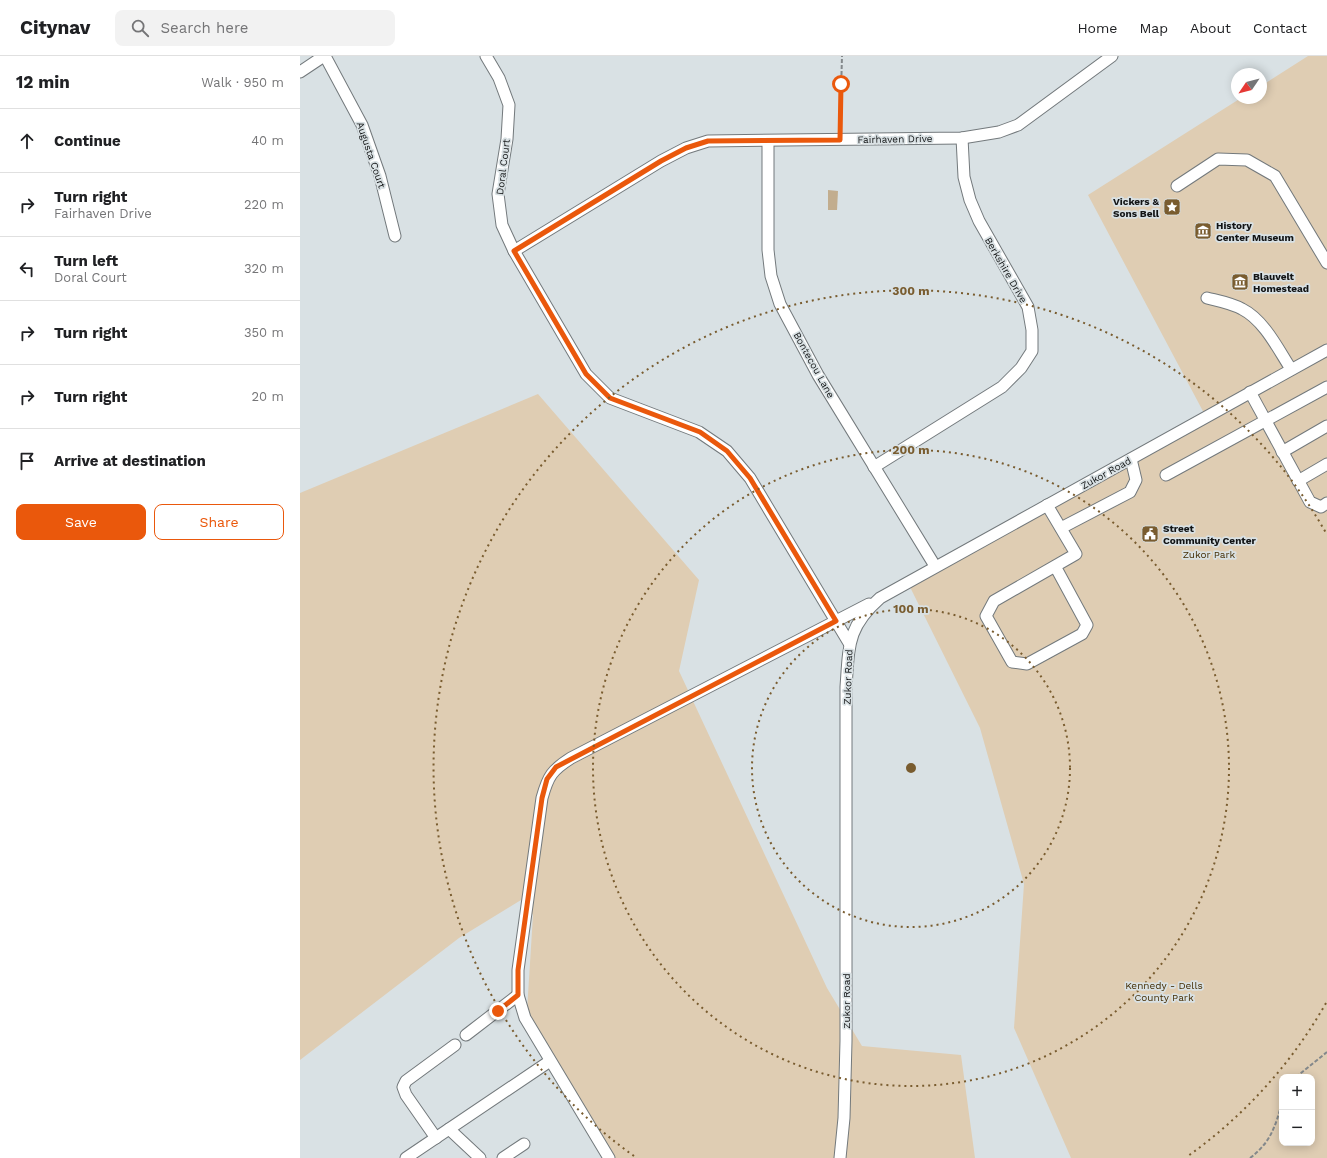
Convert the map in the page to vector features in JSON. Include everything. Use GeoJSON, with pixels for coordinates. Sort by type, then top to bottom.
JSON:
{"type":"FeatureCollection","features":[{"type":"Feature","properties":{"kind":"street"},"geometry":{"type":"LineString","coordinates":[[300,72],[324,56]]}},
{"type":"Feature","properties":{"kind":"street","name":"Augusta Court"},"geometry":{"type":"LineString","coordinates":[[324,56],[362,125],[380,176],[396,236]]}},
{"type":"Feature","properties":{"kind":"street","name":"Doral Court"},"geometry":{"type":"LineString","coordinates":[[486,56],[499,78],[509,105],[507,139],[498,194],[502,225],[514,251],[586,374],[610,398],[700,432],[727,451],[750,478],[849,643]]}},
{"type":"Feature","properties":{"kind":"street","name":"Fairhaven Drive"},"geometry":{"type":"LineString","coordinates":[[514,251],[661,161],[686,148],[708,141],[962,138],[999,132],[1018,125],[1112,56]]}},
{"type":"Feature","properties":{"kind":"street","name":"Berkshire Drive"},"geometry":{"type":"LineString","coordinates":[[874,467],[1002,387],[1021,368],[1032,351],[1032,330],[1028,307],[979,221],[970,200],[964,177],[962,138]]}},
{"type":"Feature","properties":{"kind":"street","name":"Bontecou Lane"},"geometry":{"type":"LineString","coordinates":[[768,141],[768,250],[771,276],[780,304],[818,375],[936,566]]}},
{"type":"Feature","properties":{"kind":"street"},"geometry":{"type":"LineString","coordinates":[[1177,186],[1218,159],[1247,160],[1275,176],[1327,263]]}},
{"type":"Feature","properties":{"kind":"street"},"geometry":{"type":"LineString","coordinates":[[1207,298],[1232,304],[1244,310],[1254,318],[1266,332],[1291,369]]}},
{"type":"Feature","properties":{"kind":"street","name":"Zukor Road"},"geometry":{"type":"LineString","coordinates":[[840,1158],[844,1118],[846,1041],[846,687],[849,643],[855,626],[864,612],[880,598],[1327,350]]}},
{"type":"Feature","properties":{"kind":"street"},"geometry":{"type":"LineString","coordinates":[[1166,475],[1327,387]]}},
{"type":"Feature","properties":{"kind":"street"},"geometry":{"type":"LineString","coordinates":[[1250,392],[1310,502],[1321,507],[1327,504]]}},
{"type":"Feature","properties":{"kind":"street"},"geometry":{"type":"LineString","coordinates":[[1282,452],[1327,426]]}},
{"type":"Feature","properties":{"kind":"street"},"geometry":{"type":"LineString","coordinates":[[1061,528],[1130,492],[1136,480],[1130,459]]}},
{"type":"Feature","properties":{"kind":"street"},"geometry":{"type":"LineString","coordinates":[[1298,481],[1327,464]]}},
{"type":"Feature","properties":{"kind":"street"},"geometry":{"type":"LineString","coordinates":[[1047,505],[1076,554],[994,601],[986,616],[1012,662],[1028,664],[1082,634],[1087,625],[1056,566]]}},
{"type":"Feature","properties":{"kind":"street"},"geometry":{"type":"LineString","coordinates":[[609,1158],[525,1018],[518,995],[518,970],[542,798],[547,779],[556,767],[880,598]]}},
{"type":"Feature","properties":{"kind":"street"},"geometry":{"type":"LineString","coordinates":[[466,1035],[518,995]]}},
{"type":"Feature","properties":{"kind":"street"},"geometry":{"type":"LineString","coordinates":[[436,1138],[406,1095],[403,1087],[406,1081],[455,1045]]}},
{"type":"Feature","properties":{"kind":"street"},"geometry":{"type":"LineString","coordinates":[[406,1158],[550,1061]]}},
{"type":"Feature","properties":{"kind":"street"},"geometry":{"type":"LineString","coordinates":[[449,1129],[480,1158]]}},
{"type":"Feature","properties":{"kind":"street"},"geometry":{"type":"LineString","coordinates":[[503,1158],[524,1144]]}},
{"type":"Feature","properties":{"kind":"path"},"geometry":{"type":"LineString","coordinates":[[840,140],[842,56]]}},
{"type":"Feature","properties":{"kind":"path"},"geometry":{"type":"LineString","coordinates":[[1300,1074],[1327,1052]]}},
{"type":"Feature","properties":{"kind":"path"},"geometry":{"type":"LineString","coordinates":[[1250,1158],[1267,1143],[1276,1125],[1280,1110]]}},
{"type":"Feature","properties":{"kind":"green space"},"geometry":{"type":"Polygon","coordinates":[[[1308,56],[1327,56],[1327,345],[1205,415],[1088,195],[1232,104],[1267,104],[1267,82],[1308,56]]]}},
{"type":"Feature","properties":{"kind":"green space"},"geometry":{"type":"Polygon","coordinates":[[[1327,353],[1327,1158],[1071,1158],[1014,1028],[1024,884],[980,728],[910,587],[1327,353]]]}},
{"type":"Feature","properties":{"kind":"green space"},"geometry":{"type":"Polygon","coordinates":[[[538,394],[699,580],[679,671],[827,988],[862,1046],[961,1055],[975,1158],[613,1158],[527,1011],[533,915],[521,900],[459,938],[300,1060],[300,493],[538,394]]]}},
{"type":"Feature","properties":{"kind":"shaded area"},"geometry":{"type":"Polygon","coordinates":[[[828,190],[838,191],[837,210],[828,210],[828,190]]]}},
{"type":"Feature","properties":{"kind":"place","name":"Vickers & Sons Bell"},"geometry":{"type":"Point","coordinates":[1172,207]}},
{"type":"Feature","properties":{"kind":"place","name":"History Center Museum"},"geometry":{"type":"Point","coordinates":[1203,231]}},
{"type":"Feature","properties":{"kind":"place","name":"Blauvelt Homestead"},"geometry":{"type":"Point","coordinates":[1240,282]}},
{"type":"Feature","properties":{"kind":"place","name":"Street Community Center"},"geometry":{"type":"Point","coordinates":[1150,534]}},
{"type":"Feature","properties":{"kind":"route"},"geometry":{"type":"LineString","coordinates":[[498,1011],[518,995],[518,970],[542,798],[547,779],[556,767],[836,621],[750,478],[727,451],[700,432],[610,398],[586,374],[514,251],[661,161],[686,148],[708,141],[840,140],[841,84]]}},
{"type":"Feature","properties":{"kind":"park label","name":"Zukor Park"},"geometry":{"type":"Point","coordinates":[1209,554]}},
{"type":"Feature","properties":{"kind":"park label","name":"Kennedy - Dells County Park"},"geometry":{"type":"Point","coordinates":[1164,990]}}]}
